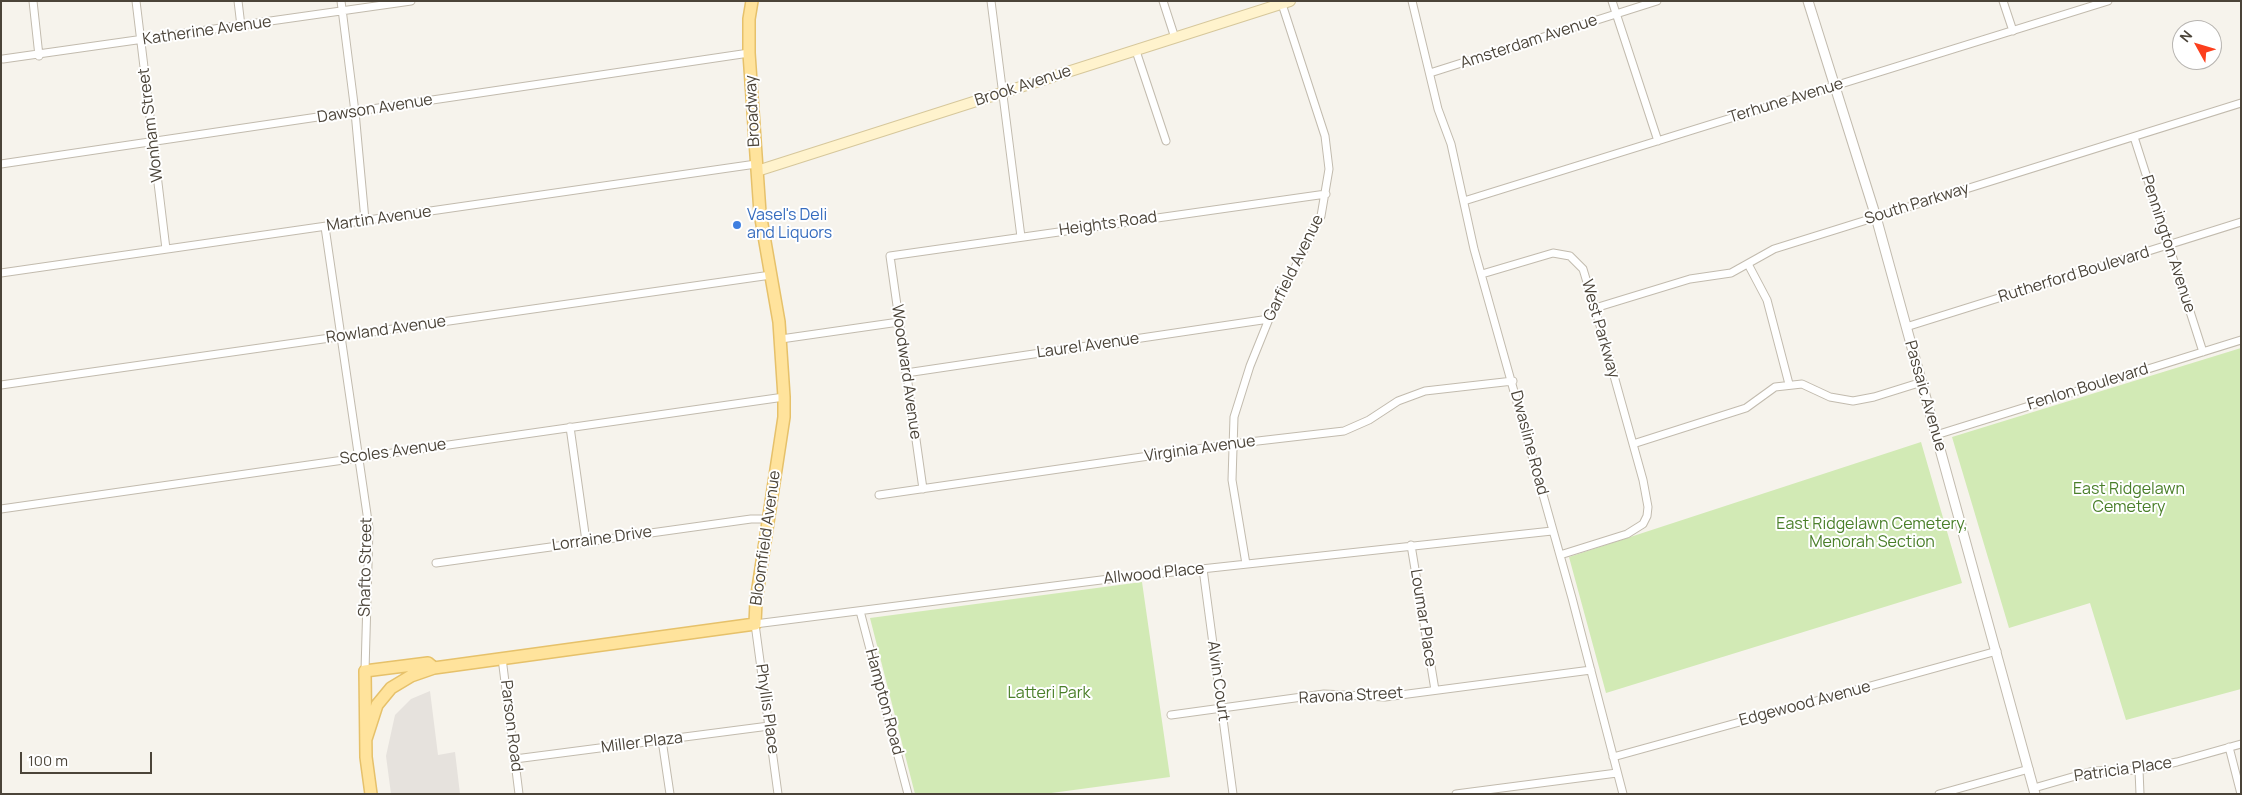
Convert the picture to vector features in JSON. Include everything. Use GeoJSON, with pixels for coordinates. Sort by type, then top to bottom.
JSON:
{"type":"FeatureCollection","features":[{"type":"Feature","properties":{"kind":"main road","name":"Broadway"},"geometry":{"type":"LineString","coordinates":[[752,1],[749,19],[749,53],[761,220]]}},
{"type":"Feature","properties":{"kind":"main road","name":"Brook Avenue"},"geometry":{"type":"LineString","coordinates":[[756,168],[1002,93],[1286,3]]}},
{"type":"Feature","properties":{"kind":"main road","name":"Bloomfield Avenue"},"geometry":{"type":"LineString","coordinates":[[366,739],[377,705],[391,688],[411,676],[434,668],[756,624],[756,601],[784,417],[781,339],[761,220]]}},
{"type":"Feature","properties":{"kind":"main road","name":"Bloomfield Avenue"},"geometry":{"type":"LineString","coordinates":[[371,794],[366,757],[365,671],[428,663],[434,668]]}},
{"type":"Feature","properties":{"kind":"street"},"geometry":{"type":"LineString","coordinates":[[33,1],[40,56]]}},
{"type":"Feature","properties":{"kind":"street","name":"Wonham Street"},"geometry":{"type":"LineString","coordinates":[[136,1],[166,249]]}},
{"type":"Feature","properties":{"kind":"street"},"geometry":{"type":"LineString","coordinates":[[238,1],[241,26]]}},
{"type":"Feature","properties":{"kind":"street"},"geometry":{"type":"LineString","coordinates":[[341,1],[355,112],[365,220]]}},
{"type":"Feature","properties":{"kind":"street","name":"Katherine Avenue"},"geometry":{"type":"LineString","coordinates":[[3,59],[40,56],[410,1]]}},
{"type":"Feature","properties":{"kind":"street"},"geometry":{"type":"LineString","coordinates":[[991,1],[1021,237]]}},
{"type":"Feature","properties":{"kind":"street"},"geometry":{"type":"LineString","coordinates":[[1163,1],[1175,38]]}},
{"type":"Feature","properties":{"kind":"street","name":"Dwasline Road"},"geometry":{"type":"LineString","coordinates":[[1412,1],[1434,93],[1450,144],[1482,274],[1513,381],[1552,531],[1560,554],[1623,794]]}},
{"type":"Feature","properties":{"kind":"street"},"geometry":{"type":"LineString","coordinates":[[1612,1],[1658,140]]}},
{"type":"Feature","properties":{"kind":"street","name":"Amsterdam Avenue"},"geometry":{"type":"LineString","coordinates":[[1430,73],[1657,1]]}},
{"type":"Feature","properties":{"kind":"street","name":"Passaic Avenue"},"geometry":{"type":"LineString","coordinates":[[1808,1],[1876,217],[2035,791]]}},
{"type":"Feature","properties":{"kind":"street"},"geometry":{"type":"LineString","coordinates":[[2003,1],[2013,31]]}},
{"type":"Feature","properties":{"kind":"street","name":"Terhune Avenue"},"geometry":{"type":"LineString","coordinates":[[1464,201],[2108,1]]}},
{"type":"Feature","properties":{"kind":"street","name":"Garfield Avenue"},"geometry":{"type":"LineString","coordinates":[[1246,564],[1232,480],[1234,417],[1250,366],[1269,319],[1321,216],[1326,194],[1329,159],[1325,136],[1286,3]]}},
{"type":"Feature","properties":{"kind":"street"},"geometry":{"type":"LineString","coordinates":[[1136,51],[1166,141]]}},
{"type":"Feature","properties":{"kind":"street","name":"Dawson Avenue"},"geometry":{"type":"LineString","coordinates":[[1,164],[749,53]]}},
{"type":"Feature","properties":{"kind":"street","name":"South Parkway"},"geometry":{"type":"LineString","coordinates":[[1595,308],[1690,279],[1731,273],[1774,249],[2241,103]]}},
{"type":"Feature","properties":{"kind":"street","name":"Pennington Avenue"},"geometry":{"type":"LineString","coordinates":[[2134,137],[2203,352]]}},
{"type":"Feature","properties":{"kind":"street","name":"Martin Avenue"},"geometry":{"type":"LineString","coordinates":[[1,273],[365,220],[756,168]]}},
{"type":"Feature","properties":{"kind":"street","name":"Heights Road"},"geometry":{"type":"LineString","coordinates":[[890,256],[1326,194]]}},
{"type":"Feature","properties":{"kind":"street","name":"Rutherford Boulevard"},"geometry":{"type":"LineString","coordinates":[[1906,326],[2241,222]]}},
{"type":"Feature","properties":{"kind":"street","name":"Shafto Street"},"geometry":{"type":"LineString","coordinates":[[325,227],[369,528],[365,671]]}},
{"type":"Feature","properties":{"kind":"street","name":"West Parkway"},"geometry":{"type":"LineString","coordinates":[[1482,274],[1553,253],[1562,254],[1578,262],[1583,269],[1595,308],[1633,444],[1648,507],[1647,516],[1643,524],[1636,530],[1560,554]]}},
{"type":"Feature","properties":{"kind":"street","name":"Woodward Avenue"},"geometry":{"type":"LineString","coordinates":[[890,256],[923,489]]}},
{"type":"Feature","properties":{"kind":"street"},"geometry":{"type":"LineString","coordinates":[[1748,264],[1767,300],[1789,384]]}},
{"type":"Feature","properties":{"kind":"street","name":"Rowland Avenue"},"geometry":{"type":"LineString","coordinates":[[1,385],[771,275]]}},
{"type":"Feature","properties":{"kind":"street","name":"Laurel Avenue"},"geometry":{"type":"LineString","coordinates":[[906,373],[1269,319]]}},
{"type":"Feature","properties":{"kind":"street"},"geometry":{"type":"LineString","coordinates":[[781,339],[899,322]]}},
{"type":"Feature","properties":{"kind":"street","name":"Fenlon Boulevard"},"geometry":{"type":"LineString","coordinates":[[1936,436],[2241,340]]}},
{"type":"Feature","properties":{"kind":"street","name":"Virginia Avenue"},"geometry":{"type":"LineString","coordinates":[[879,495],[1232,444],[1344,431],[1369,420],[1398,401],[1424,391],[1513,381]]}},
{"type":"Feature","properties":{"kind":"street"},"geometry":{"type":"LineString","coordinates":[[1633,444],[1741,410],[1768,390],[1789,384],[1802,384],[1830,397],[1853,400],[1874,397],[1922,382]]}},
{"type":"Feature","properties":{"kind":"street","name":"Scoles Avenue"},"geometry":{"type":"LineString","coordinates":[[1,509],[784,397]]}},
{"type":"Feature","properties":{"kind":"street"},"geometry":{"type":"LineString","coordinates":[[570,427],[586,541]]}},
{"type":"Feature","properties":{"kind":"street","name":"Lorraine Drive"},"geometry":{"type":"LineString","coordinates":[[436,563],[751,519],[768,519]]}},
{"type":"Feature","properties":{"kind":"street","name":"Allwood Place"},"geometry":{"type":"LineString","coordinates":[[756,624],[1040,587],[1552,531]]}},
{"type":"Feature","properties":{"kind":"street","name":"Loumar Place"},"geometry":{"type":"LineString","coordinates":[[1411,545],[1435,690]]}},
{"type":"Feature","properties":{"kind":"street","name":"Alvin Court"},"geometry":{"type":"LineString","coordinates":[[1203,569],[1233,794]]}},
{"type":"Feature","properties":{"kind":"street","name":"Hampton Road"},"geometry":{"type":"LineString","coordinates":[[860,611],[908,794]]}},
{"type":"Feature","properties":{"kind":"street","name":"Phyllis Place"},"geometry":{"type":"LineString","coordinates":[[756,624],[778,794]]}},
{"type":"Feature","properties":{"kind":"street","name":"Edgewood Avenue"},"geometry":{"type":"LineString","coordinates":[[1613,757],[1997,651]]}},
{"type":"Feature","properties":{"kind":"street","name":"Parson Road"},"geometry":{"type":"LineString","coordinates":[[502,658],[520,794]]}},
{"type":"Feature","properties":{"kind":"street","name":"Ravona Street"},"geometry":{"type":"LineString","coordinates":[[1171,715],[1324,694],[1384,697],[1591,670]]}},
{"type":"Feature","properties":{"kind":"street","name":"Miller Plaza"},"geometry":{"type":"LineString","coordinates":[[515,759],[769,726]]}},
{"type":"Feature","properties":{"kind":"street"},"geometry":{"type":"LineString","coordinates":[[662,740],[670,794]]}},
{"type":"Feature","properties":{"kind":"street","name":"Patricia Place"},"geometry":{"type":"LineString","coordinates":[[2035,791],[2093,771],[2139,770],[2177,762],[2241,744]]}},
{"type":"Feature","properties":{"kind":"street"},"geometry":{"type":"LineString","coordinates":[[2229,747],[2241,794]]}},
{"type":"Feature","properties":{"kind":"street"},"geometry":{"type":"LineString","coordinates":[[1939,794],[2029,769]]}},
{"type":"Feature","properties":{"kind":"street"},"geometry":{"type":"LineString","coordinates":[[2139,770],[2140,794]]}},
{"type":"Feature","properties":{"kind":"street"},"geometry":{"type":"LineString","coordinates":[[1456,794],[1618,773]]}},
{"type":"Feature","properties":{"kind":"shaded area"},"geometry":{"type":"Polygon","coordinates":[[[430,691],[438,755],[455,752],[460,794],[391,794],[386,756],[395,715],[411,699],[430,691]]]}},
{"type":"Feature","properties":{"kind":"green space","name":"East Ridgelawn Cemetery"},"geometry":{"type":"Polygon","coordinates":[[[2241,348],[2241,689],[2126,720],[2090,603],[2009,628],[1952,437],[2241,348]]]}},
{"type":"Feature","properties":{"kind":"green space","name":"East Ridgelawn Cemetery, Menorah Section"},"geometry":{"type":"Polygon","coordinates":[[[1921,442],[1962,583],[1606,693],[1569,557],[1921,442]]]}},
{"type":"Feature","properties":{"kind":"green space","name":"Latteri Park"},"geometry":{"type":"Polygon","coordinates":[[[1142,582],[1170,777],[1044,794],[915,794],[870,618],[1142,582]]]}},
{"type":"Feature","properties":{"kind":"place","name":"Vasel's Deli and Liquors"},"geometry":{"type":"Point","coordinates":[737,225]}}]}
